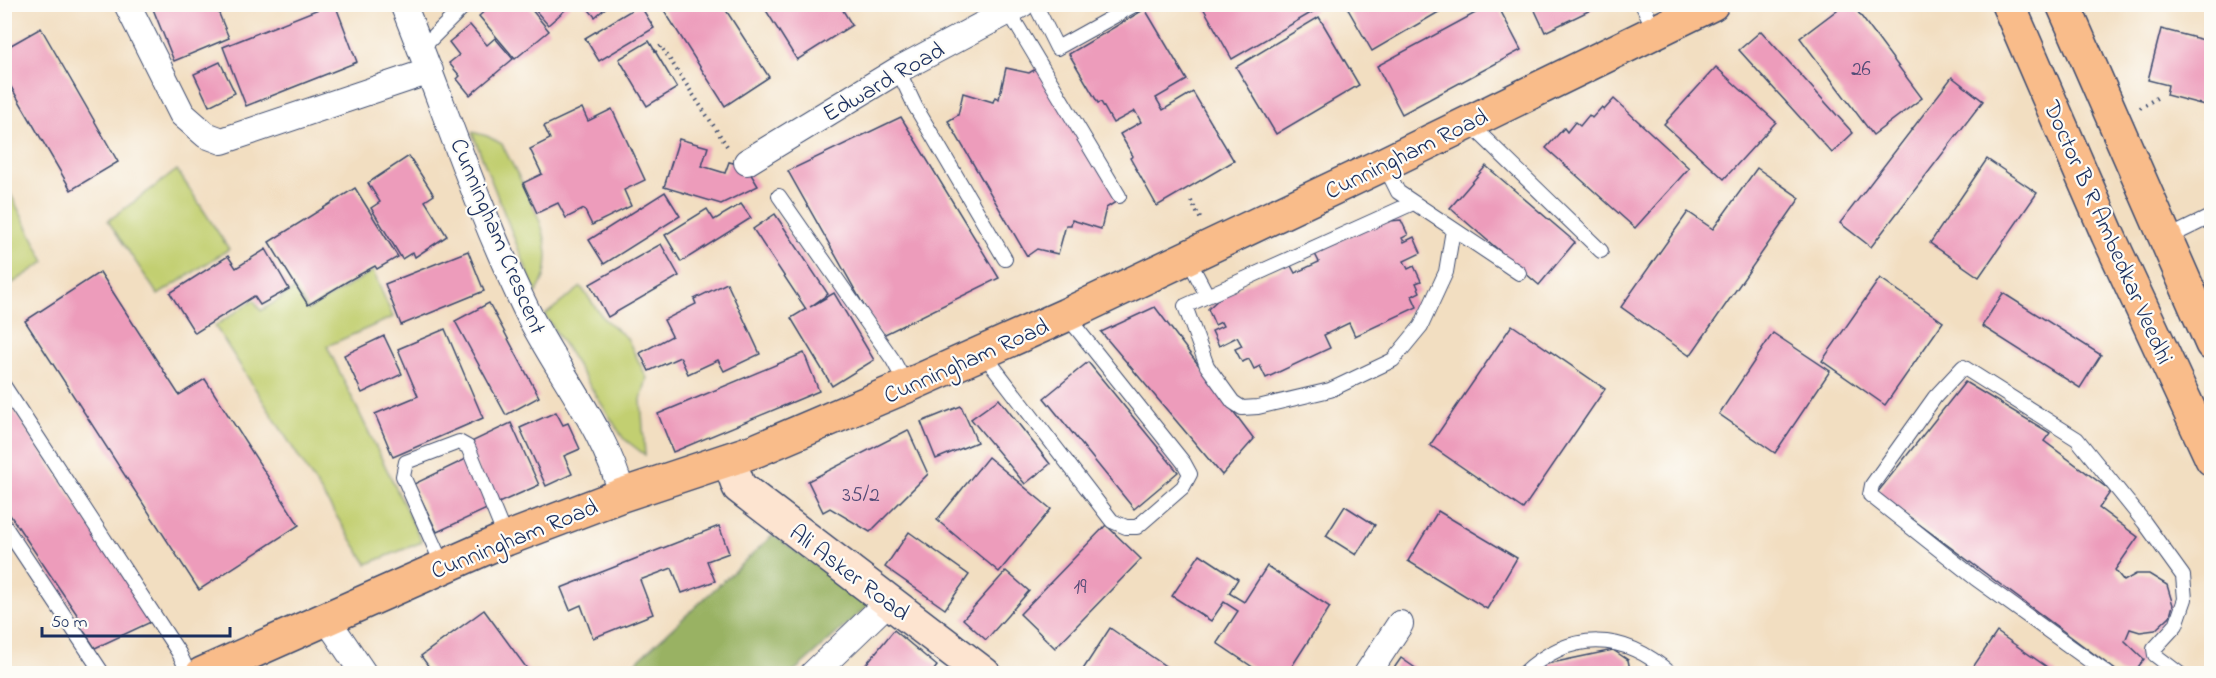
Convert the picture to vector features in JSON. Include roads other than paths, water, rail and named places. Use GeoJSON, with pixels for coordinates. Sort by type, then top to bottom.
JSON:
{"type":"FeatureCollection","features":[{"type":"Feature","properties":{"kind":"main road","name":"Cunningham Road"},"geometry":{"type":"LineString","coordinates":[[202,674],[247,663],[326,618],[506,539],[622,495],[729,460],[907,387],[1066,315],[1469,123],[1649,18],[1712,4]]}},
{"type":"Feature","properties":{"kind":"main road","name":"Doctor B R Ambedkar Veedhi"},"geometry":{"type":"LineString","coordinates":[[2008,4],[2108,235],[2211,459]]}},
{"type":"Feature","properties":{"kind":"main road","name":"Doctor B R Ambedkar Veedhi"},"geometry":{"type":"LineString","coordinates":[[2063,4],[2211,344]]}},
{"type":"Feature","properties":{"kind":"street"},"geometry":{"type":"LineString","coordinates":[[127,4],[182,114],[206,135],[222,141],[425,60]]}},
{"type":"Feature","properties":{"kind":"street","name":"Cunningham Crescent"},"geometry":{"type":"LineString","coordinates":[[403,4],[494,237],[523,304],[593,426],[616,472],[622,495]]}},
{"type":"Feature","properties":{"kind":"street","name":"Edward Road"},"geometry":{"type":"LineString","coordinates":[[747,162],[898,70],[1018,7]]}},
{"type":"Feature","properties":{"kind":"street","name":"Ali Asker Road"},"geometry":{"type":"LineString","coordinates":[[729,460],[739,487],[984,674]]}},
{"type":"Feature","properties":{"kind":"street"},"geometry":{"type":"LineString","coordinates":[[813,674],[889,601]]}},
{"type":"Feature","properties":{"kind":"street"},"geometry":{"type":"LineString","coordinates":[[326,618],[364,674]]}},
{"type":"Feature","properties":{"kind":"street"},"geometry":{"type":"LineString","coordinates":[[1367,674],[1400,624]]}},
{"type":"Feature","properties":{"kind":"lane"},"geometry":{"type":"LineString","coordinates":[[425,60],[466,4]]}},
{"type":"Feature","properties":{"kind":"lane"},"geometry":{"type":"LineString","coordinates":[[1018,7],[1057,48],[1136,4]]}},
{"type":"Feature","properties":{"kind":"lane"},"geometry":{"type":"LineString","coordinates":[[1018,7],[1119,196]]}},
{"type":"Feature","properties":{"kind":"lane"},"geometry":{"type":"LineString","coordinates":[[898,70],[915,106],[1005,258]]}},
{"type":"Feature","properties":{"kind":"lane"},"geometry":{"type":"LineString","coordinates":[[1469,123],[1601,251]]}},
{"type":"Feature","properties":{"kind":"lane"},"geometry":{"type":"LineString","coordinates":[[1384,164],[1398,192],[1519,273]]}},
{"type":"Feature","properties":{"kind":"lane"},"geometry":{"type":"LineString","coordinates":[[779,196],[893,360],[907,387]]}},
{"type":"Feature","properties":{"kind":"lane"},"geometry":{"type":"LineString","coordinates":[[1413,203],[1185,306],[1207,366],[1233,402],[1242,408],[1258,408],[1330,390],[1393,360],[1422,326],[1446,272],[1452,230]]}},
{"type":"Feature","properties":{"kind":"lane"},"geometry":{"type":"LineString","coordinates":[[2165,238],[2211,216]]}},
{"type":"Feature","properties":{"kind":"lane"},"geometry":{"type":"LineString","coordinates":[[1186,256],[1207,295]]}},
{"type":"Feature","properties":{"kind":"lane"},"geometry":{"type":"LineString","coordinates":[[982,352],[1112,521],[1137,527],[1183,487],[1190,474],[1184,463],[1066,315]]}},
{"type":"Feature","properties":{"kind":"lane"},"geometry":{"type":"LineString","coordinates":[[2108,674],[1975,578],[1870,495],[1872,485],[1935,397],[1963,367],[2077,439],[2144,522],[2183,576],[2185,599],[2176,625],[2154,649],[2155,655],[2180,674]]}},
{"type":"Feature","properties":{"kind":"lane"},"geometry":{"type":"LineString","coordinates":[[4,386],[178,653],[189,674]]}},
{"type":"Feature","properties":{"kind":"lane"},"geometry":{"type":"LineString","coordinates":[[443,566],[404,476],[406,462],[459,442],[468,447],[506,539]]}},
{"type":"Feature","properties":{"kind":"lane"},"geometry":{"type":"LineString","coordinates":[[4,525],[103,674]]}},
{"type":"Feature","properties":{"kind":"lane"},"geometry":{"type":"LineString","coordinates":[[1523,674],[1551,652],[1568,645],[1596,641],[1624,644],[1641,651],[1671,674]]}}]}
